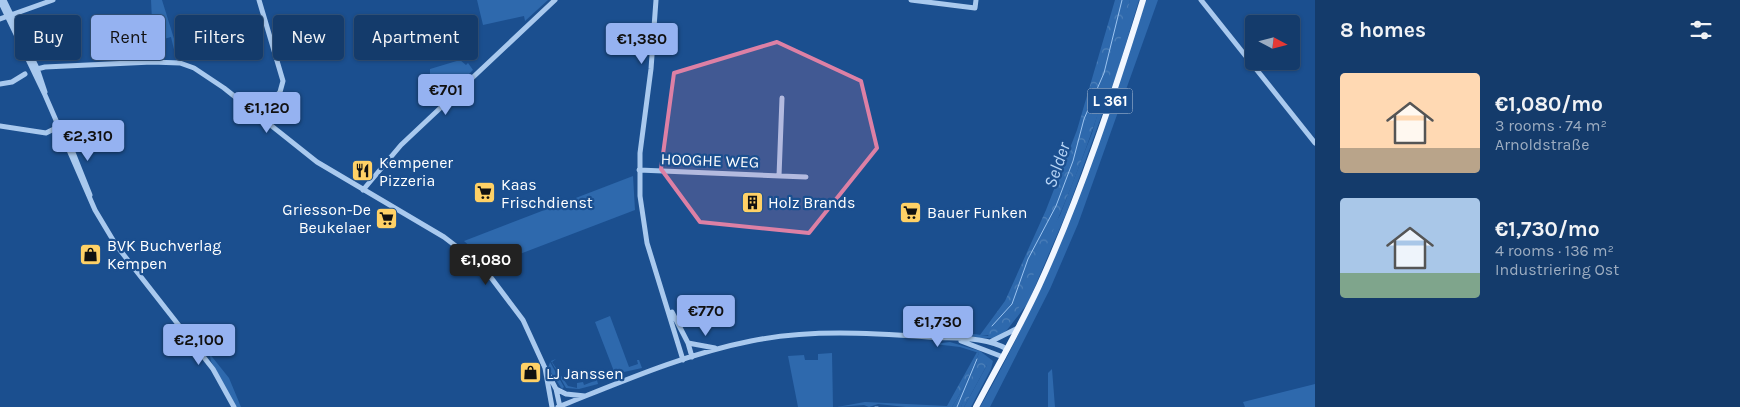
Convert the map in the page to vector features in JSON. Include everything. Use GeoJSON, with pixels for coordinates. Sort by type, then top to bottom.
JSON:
{"type":"FeatureCollection","features":[{"type":"Feature","properties":{"kind":"main road","name":"L 361"},"geometry":{"type":"LineString","coordinates":[[976,407],[1018,328],[1046,269],[1086,171],[1142,0]]}},
{"type":"Feature","properties":{"kind":"street"},"geometry":{"type":"LineString","coordinates":[[4,0],[95,210],[116,246],[213,369],[234,407]]}},
{"type":"Feature","properties":{"kind":"street"},"geometry":{"type":"LineString","coordinates":[[0,19],[53,0]]}},
{"type":"Feature","properties":{"kind":"street"},"geometry":{"type":"LineString","coordinates":[[259,0],[283,81],[280,92],[259,115]]}},
{"type":"Feature","properties":{"kind":"street"},"geometry":{"type":"LineString","coordinates":[[363,190],[401,145],[555,0]]}},
{"type":"Feature","properties":{"kind":"street","name":"HOOGHE WEG"},"geometry":{"type":"LineString","coordinates":[[656,0],[652,60],[639,170],[640,196],[644,229],[683,360]]}},
{"type":"Feature","properties":{"kind":"street"},"geometry":{"type":"LineString","coordinates":[[911,0],[975,8],[976,0]]}},
{"type":"Feature","properties":{"kind":"street"},"geometry":{"type":"LineString","coordinates":[[1201,0],[1315,144]]}},
{"type":"Feature","properties":{"kind":"street"},"geometry":{"type":"LineString","coordinates":[[0,1],[10,15]]}},
{"type":"Feature","properties":{"kind":"street"},"geometry":{"type":"LineString","coordinates":[[35,69],[152,62],[180,63],[194,68],[259,115],[317,162],[444,238],[483,268],[523,320],[556,389],[560,407],[683,360],[752,340],[806,334],[861,333],[990,342],[1007,348]]}},
{"type":"Feature","properties":{"kind":"street"},"geometry":{"type":"LineString","coordinates":[[0,84],[12,82],[25,74]]}},
{"type":"Feature","properties":{"kind":"street","name":"HOOGHE WEG"},"geometry":{"type":"LineString","coordinates":[[779,176],[782,98]]}},
{"type":"Feature","properties":{"kind":"street"},"geometry":{"type":"LineString","coordinates":[[0,126],[46,132],[58,127]]}},
{"type":"Feature","properties":{"kind":"street","name":"HOOGHE WEG"},"geometry":{"type":"LineString","coordinates":[[639,170],[806,177]]}},
{"type":"Feature","properties":{"kind":"street","name":"HOOGHE WEG"},"geometry":{"type":"LineString","coordinates":[[667,302],[688,343],[692,357]]}},
{"type":"Feature","properties":{"kind":"street"},"geometry":{"type":"LineString","coordinates":[[990,342],[1018,328]]}},
{"type":"Feature","properties":{"kind":"street"},"geometry":{"type":"LineString","coordinates":[[959,340],[1003,357]]}},
{"type":"Feature","properties":{"kind":"street"},"geometry":{"type":"LineString","coordinates":[[688,343],[720,348]]}},
{"type":"Feature","properties":{"kind":"street"},"geometry":{"type":"LineString","coordinates":[[545,368],[552,407]]}},
{"type":"Feature","properties":{"kind":"street"},"geometry":{"type":"LineString","coordinates":[[556,389],[566,394],[585,396]]}},
{"type":"Feature","properties":{"kind":"highlighted area"},"geometry":{"type":"Polygon","coordinates":[[[777,42],[861,81],[877,148],[809,233],[700,222],[661,169],[674,73],[777,42]]]}},
{"type":"Feature","properties":{"kind":"green space"},"geometry":{"type":"Polygon","coordinates":[[[151,0],[162,0],[175,42],[175,54],[171,37],[165,39],[165,15],[152,15],[151,0]]]}},
{"type":"Feature","properties":{"kind":"green space"},"geometry":{"type":"Polygon","coordinates":[[[477,0],[548,0],[525,21],[524,16],[483,25],[477,0]]]}},
{"type":"Feature","properties":{"kind":"green space"},"geometry":{"type":"Polygon","coordinates":[[[1115,0],[1130,0],[1122,35],[1090,138],[1064,205],[1017,312],[1002,330],[994,334],[980,335],[1005,301],[1046,210],[1077,130],[1115,0]]]}},
{"type":"Feature","properties":{"kind":"green space"},"geometry":{"type":"Polygon","coordinates":[[[1130,0],[1139,0],[1118,70],[1068,209],[1028,303],[1007,330],[998,338],[980,338],[927,332],[946,330],[988,336],[1060,215],[1092,133],[1130,0]]]}},
{"type":"Feature","properties":{"kind":"green space"},"geometry":{"type":"Polygon","coordinates":[[[1146,0],[1158,0],[1078,224],[1050,289],[990,407],[980,407],[1030,309],[1073,208],[1093,157],[1146,0]]]}},
{"type":"Feature","properties":{"kind":"green space"},"geometry":{"type":"Polygon","coordinates":[[[460,60],[466,65],[468,63],[473,70],[448,95],[430,79],[430,69],[460,60]]]}},
{"type":"Feature","properties":{"kind":"green space"},"geometry":{"type":"Polygon","coordinates":[[[633,176],[635,210],[491,265],[464,241],[633,176]]]}},
{"type":"Feature","properties":{"kind":"green space"},"geometry":{"type":"Polygon","coordinates":[[[610,316],[629,367],[638,364],[637,360],[639,360],[642,368],[615,374],[595,322],[610,316]]]}},
{"type":"Feature","properties":{"kind":"green space"},"geometry":{"type":"Polygon","coordinates":[[[950,342],[980,351],[993,361],[991,369],[971,407],[964,407],[987,365],[978,358],[961,407],[952,407],[963,389],[979,353],[960,347],[934,344],[950,342]]]}},
{"type":"Feature","properties":{"kind":"green space"},"geometry":{"type":"Polygon","coordinates":[[[977,352],[979,353],[963,389],[952,407],[906,407],[878,404],[869,407],[864,405],[837,407],[865,402],[947,406],[977,352]]]}},
{"type":"Feature","properties":{"kind":"green space"},"geometry":{"type":"Polygon","coordinates":[[[209,353],[229,378],[241,407],[236,407],[211,361],[209,353]]]}},
{"type":"Feature","properties":{"kind":"green space"},"geometry":{"type":"Polygon","coordinates":[[[832,353],[833,407],[798,407],[788,356],[804,355],[805,360],[818,360],[818,354],[832,353]]]}},
{"type":"Feature","properties":{"kind":"green space"},"geometry":{"type":"Polygon","coordinates":[[[980,353],[986,357],[987,365],[964,407],[961,407],[980,353]]]}},
{"type":"Feature","properties":{"kind":"green space"},"geometry":{"type":"Polygon","coordinates":[[[556,359],[552,362],[568,386],[577,388],[577,383],[583,382],[584,385],[597,380],[598,384],[579,389],[566,388],[551,361],[556,359]]]}},
{"type":"Feature","properties":{"kind":"green space"},"geometry":{"type":"Polygon","coordinates":[[[550,362],[564,387],[562,389],[548,368],[550,362]]]}},
{"type":"Feature","properties":{"kind":"green space"},"geometry":{"type":"Polygon","coordinates":[[[1052,369],[1055,407],[1048,407],[1048,373],[1052,369]]]}},
{"type":"Feature","properties":{"kind":"green space"},"geometry":{"type":"Polygon","coordinates":[[[1315,384],[1315,407],[1245,407],[1243,402],[1315,384]]]}},
{"type":"Feature","properties":{"kind":"waterway","name":"Selder"},"geometry":{"type":"LineString","coordinates":[[992,326],[1012,304],[1028,259],[1056,206],[1073,161],[1084,119],[1104,73],[1122,0]]}},
{"type":"Feature","properties":{"kind":"waterway","name":"Selder"},"geometry":{"type":"LineString","coordinates":[[957,407],[977,359]]}},
{"type":"Feature","properties":{"kind":"place","name":"Kempener Pizzeria"},"geometry":{"type":"Point","coordinates":[363,171]}},
{"type":"Feature","properties":{"kind":"place","name":"Kaas Frischdienst"},"geometry":{"type":"Point","coordinates":[485,193]}},
{"type":"Feature","properties":{"kind":"place","name":"Holz Brands"},"geometry":{"type":"Point","coordinates":[752,202]}},
{"type":"Feature","properties":{"kind":"place","name":"Bauer Funken"},"geometry":{"type":"Point","coordinates":[911,212]}},
{"type":"Feature","properties":{"kind":"place","name":"Griesson-De Beukelaer"},"geometry":{"type":"Point","coordinates":[387,218]}},
{"type":"Feature","properties":{"kind":"place","name":"BVK Buchverlag Kempen"},"geometry":{"type":"Point","coordinates":[91,254]}},
{"type":"Feature","properties":{"kind":"place","name":"LJ Janssen"},"geometry":{"type":"Point","coordinates":[530,373]}}]}
